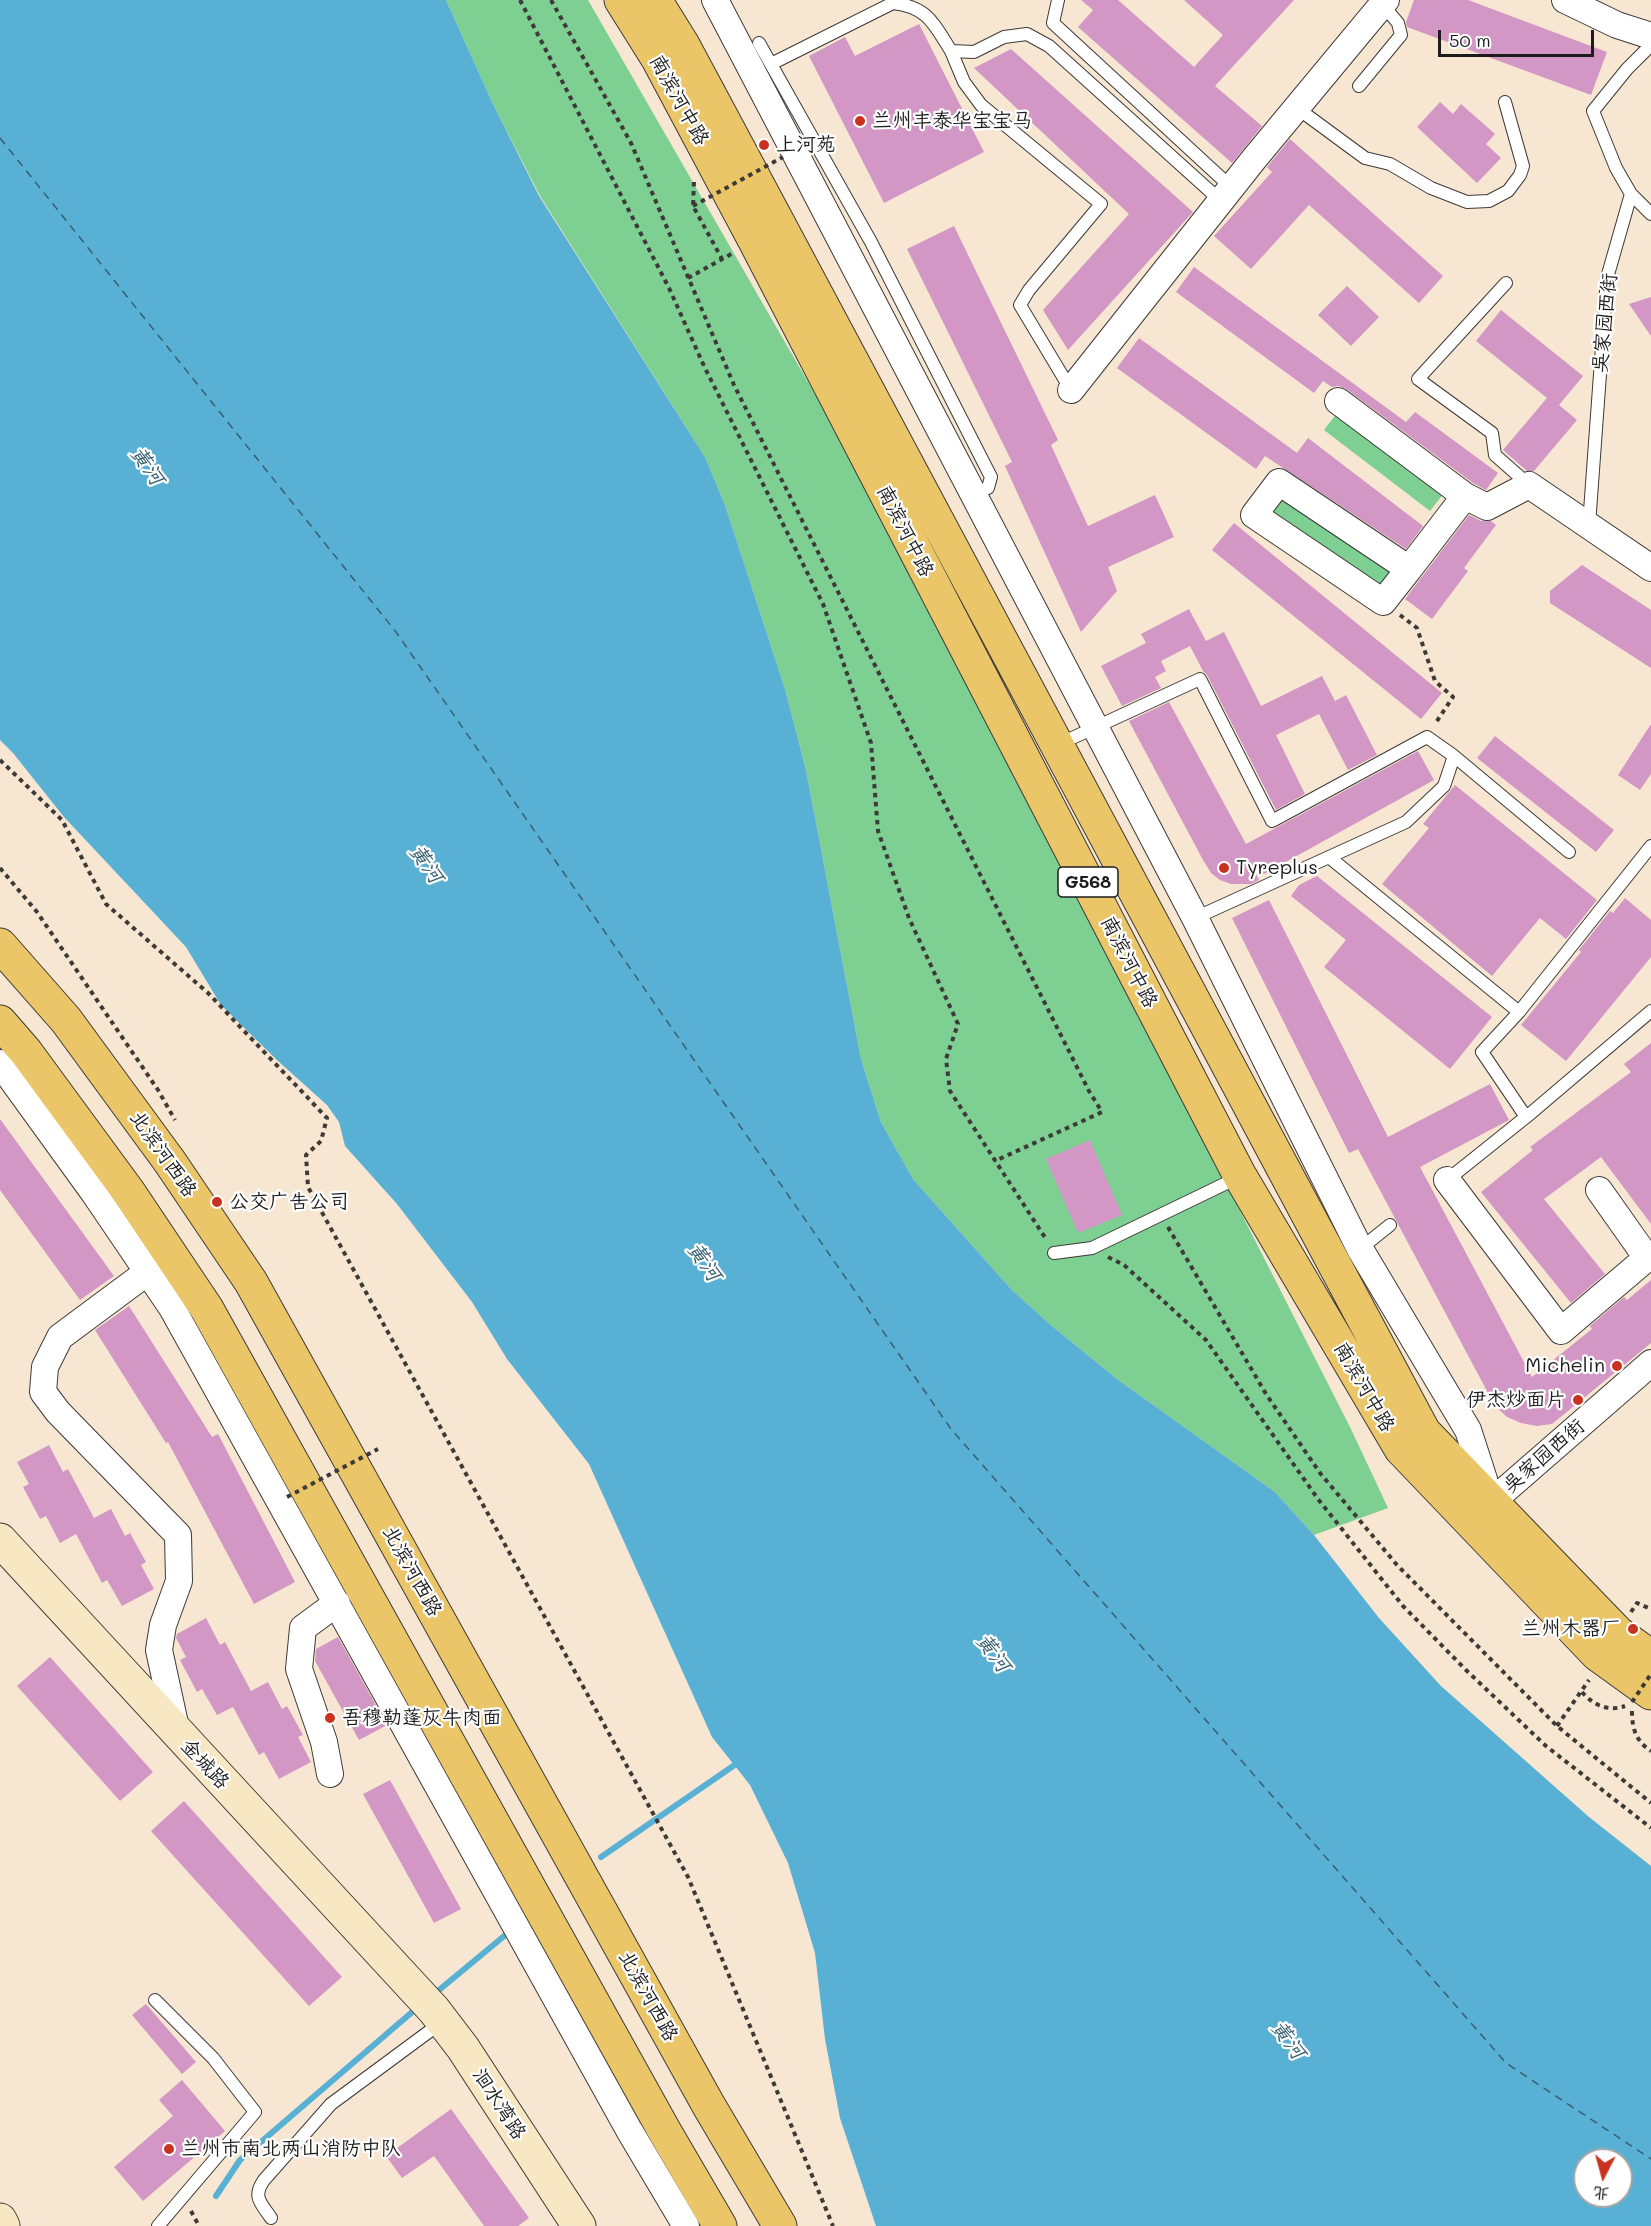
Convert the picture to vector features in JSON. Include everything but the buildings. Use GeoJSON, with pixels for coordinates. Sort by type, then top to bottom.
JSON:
{"type":"FeatureCollection","features":[{"type":"Feature","properties":{"kind":"main road","name":"南滨河中路"},"geometry":{"type":"LineString","coordinates":[[621,0],[658,59],[755,241],[1240,1176],[1401,1449],[1481,1511],[1618,1633],[1651,1657]]}},
{"type":"Feature","properties":{"kind":"main road","name":"南滨河中路"},"geometry":{"type":"LineString","coordinates":[[655,0],[704,84],[1424,1432],[1481,1511],[1597,1654],[1642,1698]]}},
{"type":"Feature","properties":{"kind":"main road","name":"北滨河西路"},"geometry":{"type":"LineString","coordinates":[[0,945],[66,1020],[170,1162],[251,1282],[709,2106],[780,2226]]}},
{"type":"Feature","properties":{"kind":"main road"},"geometry":{"type":"LineString","coordinates":[[0,1022],[26,1052],[128,1191],[159,1263],[207,1309],[653,2111],[720,2226]]}},
{"type":"Feature","properties":{"kind":"street"},"geometry":{"type":"LineString","coordinates":[[715,0],[1195,918],[1360,1249],[1468,1430],[1481,1511]]}},
{"type":"Feature","properties":{"kind":"street"},"geometry":{"type":"LineString","coordinates":[[1565,0],[1617,26],[1651,36]]}},
{"type":"Feature","properties":{"kind":"street"},"geometry":{"type":"LineString","coordinates":[[1071,390],[1226,194],[1384,2]]}},
{"type":"Feature","properties":{"kind":"street"},"geometry":{"type":"LineString","coordinates":[[1338,401],[1466,496],[1487,507],[1529,484],[1651,568]]}},
{"type":"Feature","properties":{"kind":"street"},"geometry":{"type":"LineString","coordinates":[[1409,569],[1279,482],[1254,515],[1383,602],[1409,569],[1466,496]]}},
{"type":"Feature","properties":{"kind":"street"},"geometry":{"type":"LineString","coordinates":[[0,1063],[94,1193],[159,1263],[172,1308],[629,2130],[686,2226]]}},
{"type":"Feature","properties":{"kind":"street"},"geometry":{"type":"LineString","coordinates":[[1442,1183],[1561,1331],[1614,1297],[1647,1258],[1599,1190]]}},
{"type":"Feature","properties":{"kind":"street"},"geometry":{"type":"LineString","coordinates":[[159,1263],[60,1337],[45,1367],[43,1392],[58,1412],[178,1534],[179,1581],[163,1625],[159,1650],[177,1733]]}},
{"type":"Feature","properties":{"kind":"street","name":"吴家园西街"},"geometry":{"type":"LineString","coordinates":[[1481,1511],[1651,1363]]}},
{"type":"Feature","properties":{"kind":"street","name":"金城路"},"geometry":{"type":"LineString","coordinates":[[0,1540],[412,1987]]}},
{"type":"Feature","properties":{"kind":"street"},"geometry":{"type":"LineString","coordinates":[[330,1774],[324,1742],[299,1669],[303,1628],[337,1603]]}},
{"type":"Feature","properties":{"kind":"street","name":"洄水湾路"},"geometry":{"type":"LineString","coordinates":[[412,1987],[463,2048],[579,2226]]}},
{"type":"Feature","properties":{"kind":"street"},"geometry":{"type":"LineString","coordinates":[[0,2220],[3,2226]]}},
{"type":"Feature","properties":{"kind":"lane"},"geometry":{"type":"LineString","coordinates":[[1058,0],[1053,23],[1226,194]]}},
{"type":"Feature","properties":{"kind":"lane"},"geometry":{"type":"LineString","coordinates":[[1359,86],[1401,35],[1398,23],[1384,2]]}},
{"type":"Feature","properties":{"kind":"lane"},"geometry":{"type":"LineString","coordinates":[[771,64],[893,3],[907,4],[920,10],[931,19],[951,51],[964,82],[981,105],[1101,204],[1029,290],[1020,305],[1071,390]]}},
{"type":"Feature","properties":{"kind":"lane"},"geometry":{"type":"LineString","coordinates":[[951,51],[974,51],[1004,37],[1027,34],[1049,46],[1226,194]]}},
{"type":"Feature","properties":{"kind":"lane"},"geometry":{"type":"LineString","coordinates":[[759,43],[871,242],[991,477],[988,488],[972,494]]}},
{"type":"Feature","properties":{"kind":"lane"},"geometry":{"type":"LineString","coordinates":[[1651,45],[1627,69],[1593,111],[1616,168],[1631,194],[1651,214]]}},
{"type":"Feature","properties":{"kind":"lane"},"geometry":{"type":"LineString","coordinates":[[1297,108],[1365,158],[1390,164],[1431,188],[1467,202],[1489,201],[1508,191],[1520,175],[1523,166],[1505,102]]}},
{"type":"Feature","properties":{"kind":"lane","name":"吴家园西街"},"geometry":{"type":"LineString","coordinates":[[1589,525],[1607,278],[1631,194]]}},
{"type":"Feature","properties":{"kind":"lane"},"geometry":{"type":"LineString","coordinates":[[1506,284],[1418,379],[1492,433],[1495,455],[1529,484]]}},
{"type":"Feature","properties":{"kind":"lane"},"geometry":{"type":"LineString","coordinates":[[1056,746],[1200,678],[1272,821],[1427,737],[1454,756],[1569,852]]}},
{"type":"Feature","properties":{"kind":"lane"},"geometry":{"type":"LineString","coordinates":[[1195,918],[1406,822],[1444,786],[1454,756]]}},
{"type":"Feature","properties":{"kind":"lane"},"geometry":{"type":"LineString","coordinates":[[1526,1117],[1482,1052],[1519,1012],[1651,846]]}},
{"type":"Feature","properties":{"kind":"lane"},"geometry":{"type":"LineString","coordinates":[[1329,857],[1519,1012]]}},
{"type":"Feature","properties":{"kind":"lane"},"geometry":{"type":"LineString","coordinates":[[1442,1183],[1526,1117],[1651,1011]]}},
{"type":"Feature","properties":{"kind":"lane"},"geometry":{"type":"LineString","coordinates":[[1054,1253],[1092,1248],[1240,1176]]}},
{"type":"Feature","properties":{"kind":"lane"},"geometry":{"type":"LineString","coordinates":[[1360,1249],[1390,1225]]}},
{"type":"Feature","properties":{"kind":"lane"},"geometry":{"type":"LineString","coordinates":[[155,2000],[213,2058],[255,2112],[158,2226]]}},
{"type":"Feature","properties":{"kind":"lane"},"geometry":{"type":"LineString","coordinates":[[271,2218],[258,2200],[258,2189],[331,2104],[438,2016]]}},
{"type":"Feature","properties":{"kind":"path"},"geometry":{"type":"LineString","coordinates":[[518,0],[669,288],[704,366],[823,604],[871,743],[878,831],[909,918],[957,1024],[946,1059],[950,1091],[1054,1253]]}},
{"type":"Feature","properties":{"kind":"path"},"geometry":{"type":"LineString","coordinates":[[551,0],[631,143],[734,385],[1089,1091],[1102,1112],[995,1161]]}},
{"type":"Feature","properties":{"kind":"path"},"geometry":{"type":"LineString","coordinates":[[722,259],[693,206],[783,157]]}},
{"type":"Feature","properties":{"kind":"path"},"geometry":{"type":"LineString","coordinates":[[688,278],[755,241]]}},
{"type":"Feature","properties":{"kind":"path"},"geometry":{"type":"LineString","coordinates":[[1383,602],[1417,628],[1435,681],[1453,697],[1427,737]]}},
{"type":"Feature","properties":{"kind":"path"},"geometry":{"type":"LineString","coordinates":[[0,760],[62,820],[106,904],[208,993],[327,1118],[321,1141],[306,1155],[308,1187],[688,1877],[833,2226]]}},
{"type":"Feature","properties":{"kind":"path"},"geometry":{"type":"LineString","coordinates":[[1161,1214],[1266,1394],[1320,1473],[1397,1565],[1557,1726],[1651,1803]]}},
{"type":"Feature","properties":{"kind":"path"},"geometry":{"type":"LineString","coordinates":[[1092,1248],[1125,1265],[1206,1340],[1318,1499],[1403,1605],[1426,1630],[1546,1746],[1651,1828]]}},
{"type":"Feature","properties":{"kind":"path"},"geometry":{"type":"LineString","coordinates":[[287,1497],[378,1449]]}},
{"type":"Feature","properties":{"kind":"path"},"geometry":{"type":"LineString","coordinates":[[1637,1603],[1651,1609]]}},
{"type":"Feature","properties":{"kind":"path"},"geometry":{"type":"LineString","coordinates":[[1651,1674],[1632,1726],[1636,1737],[1643,1746],[1651,1751]]}},
{"type":"Feature","properties":{"kind":"path"},"geometry":{"type":"LineString","coordinates":[[1557,1726],[1582,1692],[1599,1706],[1610,1708],[1622,1707],[1642,1698]]}},
{"type":"Feature","properties":{"kind":"green space"},"geometry":{"type":"Polygon","coordinates":[[[446,0],[588,0],[816,396],[1150,1034],[1351,1429],[1388,1508],[1314,1535],[1275,1492],[1117,1379],[1052,1326],[1012,1290],[913,1179],[881,1122],[861,1059],[806,770],[785,689],[725,505],[705,457],[540,196],[493,104],[446,0]]]}},
{"type":"Feature","properties":{"kind":"green space"},"geometry":{"type":"Polygon","coordinates":[[[1341,408],[1447,489],[1430,511],[1324,430],[1341,408]]]}},
{"type":"Feature","properties":{"kind":"green space"},"geometry":{"type":"Polygon","coordinates":[[[1285,492],[1394,570],[1377,593],[1268,514],[1285,492]]]}},
{"type":"Feature","properties":{"kind":"water","name":"黄河"},"geometry":{"type":"Polygon","coordinates":[[[0,0],[446,0],[493,104],[539,196],[705,457],[725,505],[785,689],[806,770],[861,1059],[881,1122],[913,1179],[1012,1290],[1052,1326],[1117,1379],[1275,1492],[1314,1535],[1379,1618],[1441,1686],[1589,1817],[1651,1866],[1651,2226],[876,2226],[840,2118],[825,2039],[815,1953],[788,1863],[750,1785],[712,1737],[589,1464],[507,1359],[472,1302],[397,1204],[345,1146],[339,1122],[327,1105],[221,1005],[186,947],[64,817],[0,740],[0,0]]]}},
{"type":"Feature","properties":{"kind":"waterway"},"geometry":{"type":"LineString","coordinates":[[601,1857],[739,1762]]}},
{"type":"Feature","properties":{"kind":"waterway"},"geometry":{"type":"LineString","coordinates":[[433,1995],[509,1932]]}},
{"type":"Feature","properties":{"kind":"waterway"},"geometry":{"type":"LineString","coordinates":[[216,2196],[240,2160],[418,2007]]}},
{"type":"Feature","properties":{"kind":"ferry route"},"geometry":{"type":"LineString","coordinates":[[0,138],[396,632],[951,1429],[1506,2063],[1651,2159]]}},
{"type":"Feature","properties":{"kind":"place","name":"兰州丰泰华宝宝马"},"geometry":{"type":"Point","coordinates":[860,121]}},
{"type":"Feature","properties":{"kind":"place","name":"上河苑"},"geometry":{"type":"Point","coordinates":[764,145]}},
{"type":"Feature","properties":{"kind":"place","name":"Tyreplus"},"geometry":{"type":"Point","coordinates":[1224,868]}},
{"type":"Feature","properties":{"kind":"place","name":"公交广告公司"},"geometry":{"type":"Point","coordinates":[217,1202]}},
{"type":"Feature","properties":{"kind":"place","name":"Michelin"},"geometry":{"type":"Point","coordinates":[1617,1366]}},
{"type":"Feature","properties":{"kind":"place","name":"伊杰炒面片"},"geometry":{"type":"Point","coordinates":[1578,1400]}},
{"type":"Feature","properties":{"kind":"place","name":"兰州木器厂"},"geometry":{"type":"Point","coordinates":[1633,1629]}},
{"type":"Feature","properties":{"kind":"place","name":"吾穆勒蓬灰牛肉面"},"geometry":{"type":"Point","coordinates":[330,1718]}},
{"type":"Feature","properties":{"kind":"place","name":"兰州市南北两山消防中队"},"geometry":{"type":"Point","coordinates":[169,2149]}}]}
